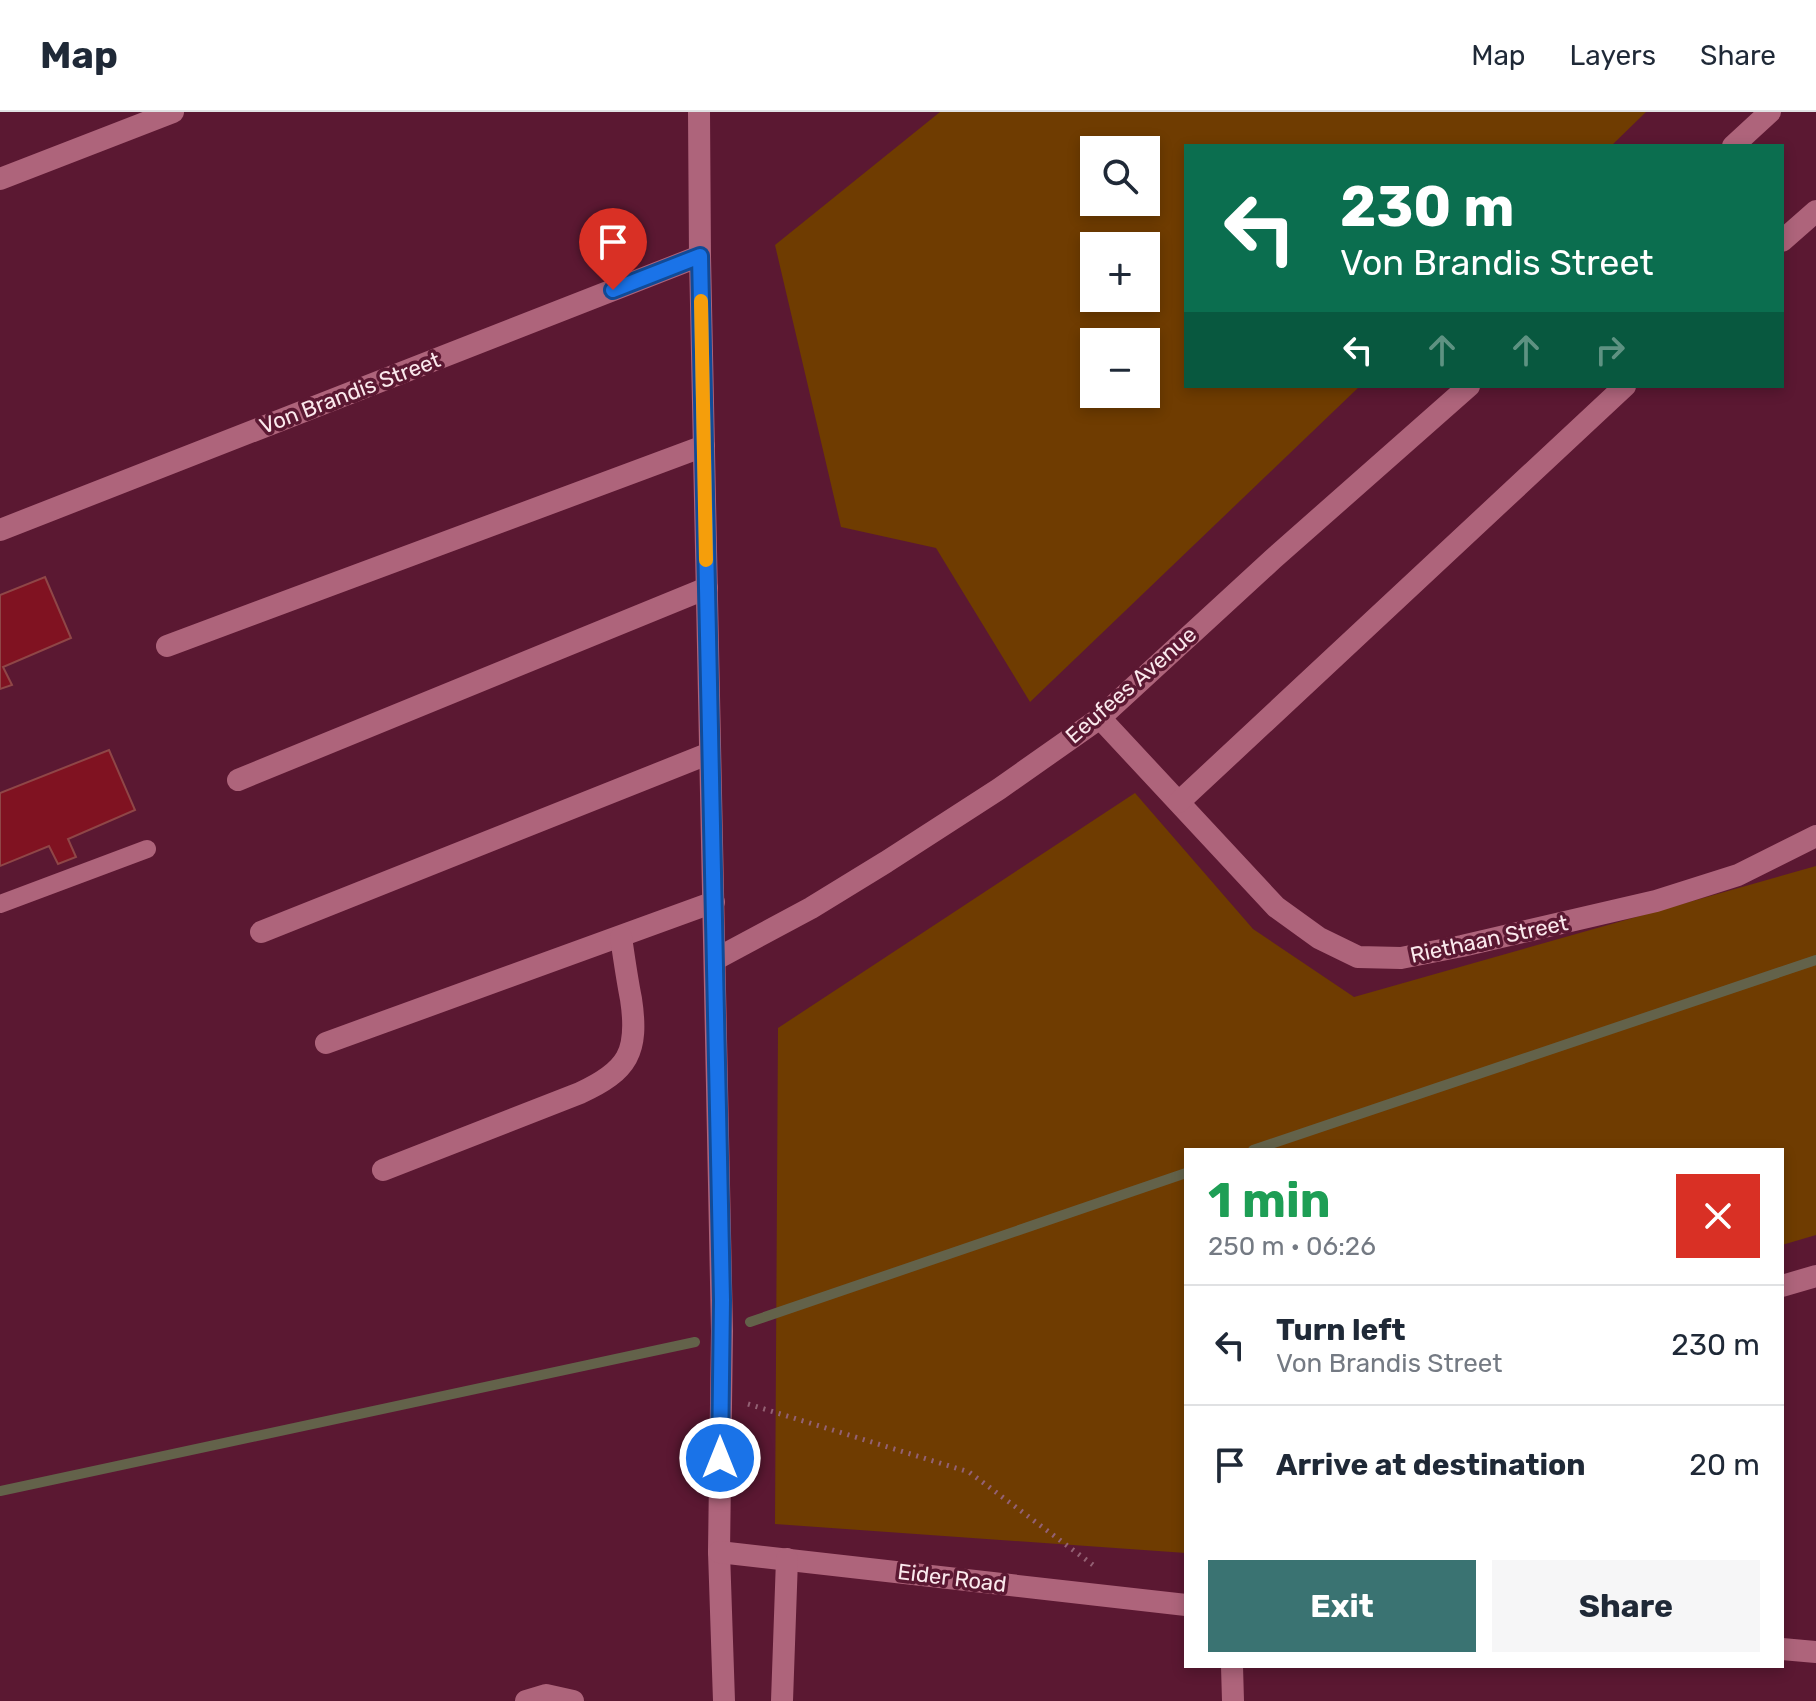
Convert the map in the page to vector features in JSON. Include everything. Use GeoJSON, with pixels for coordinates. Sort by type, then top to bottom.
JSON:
{"type":"FeatureCollection","features":[{"type":"Feature","properties":{"kind":"street"},"geometry":{"type":"LineString","coordinates":[[0,179],[173,112]]}},
{"type":"Feature","properties":{"kind":"street"},"geometry":{"type":"LineString","coordinates":[[699,112],[722,1331],[719,1552],[724,1701]]}},
{"type":"Feature","properties":{"kind":"street"},"geometry":{"type":"LineString","coordinates":[[1735,144],[1770,112]]}},
{"type":"Feature","properties":{"kind":"street"},"geometry":{"type":"LineString","coordinates":[[1784,239],[1816,211]]}},
{"type":"Feature","properties":{"kind":"street","name":"Von Brandis Street"},"geometry":{"type":"LineString","coordinates":[[0,530],[700,256]]}},
{"type":"Feature","properties":{"kind":"street","name":"Eeufees Avenue"},"geometry":{"type":"LineString","coordinates":[[716,959],[861,877],[999,789],[1100,718],[1273,559],[1467,388]]}},
{"type":"Feature","properties":{"kind":"street"},"geometry":{"type":"LineString","coordinates":[[1179,802],[1623,388]]}},
{"type":"Feature","properties":{"kind":"street"},"geometry":{"type":"LineString","coordinates":[[167,646],[704,446]]}},
{"type":"Feature","properties":{"kind":"street"},"geometry":{"type":"LineString","coordinates":[[238,780],[707,588]]}},
{"type":"Feature","properties":{"kind":"street","name":"Riethaan Street"},"geometry":{"type":"LineString","coordinates":[[1100,718],[1276,907],[1319,938],[1358,957],[1401,958],[1656,901],[1738,875],[1816,836]]}},
{"type":"Feature","properties":{"kind":"street"},"geometry":{"type":"LineString","coordinates":[[261,932],[710,753]]}},
{"type":"Feature","properties":{"kind":"street"},"geometry":{"type":"LineString","coordinates":[[326,1043],[714,902]]}},
{"type":"Feature","properties":{"kind":"street"},"geometry":{"type":"LineString","coordinates":[[383,1170],[580,1093],[618,1070],[629,1053],[634,1035],[621,937]]}},
{"type":"Feature","properties":{"kind":"street"},"geometry":{"type":"LineString","coordinates":[[1784,1285],[1816,1276]]}},
{"type":"Feature","properties":{"kind":"street","name":"Eider Road"},"geometry":{"type":"LineString","coordinates":[[719,1552],[1184,1605]]}},
{"type":"Feature","properties":{"kind":"street"},"geometry":{"type":"LineString","coordinates":[[782,1701],[787,1559]]}},
{"type":"Feature","properties":{"kind":"street"},"geometry":{"type":"LineString","coordinates":[[1784,1649],[1816,1652]]}},
{"type":"Feature","properties":{"kind":"street"},"geometry":{"type":"LineString","coordinates":[[1232,1668],[1233,1701]]}},
{"type":"Feature","properties":{"kind":"street"},"geometry":{"type":"LineString","coordinates":[[526,1701],[546,1695],[573,1701]]}},
{"type":"Feature","properties":{"kind":"lane"},"geometry":{"type":"LineString","coordinates":[[0,904],[147,849]]}},
{"type":"Feature","properties":{"kind":"path"},"geometry":{"type":"LineString","coordinates":[[720,1396],[969,1472],[1138,1600]]}},
{"type":"Feature","properties":{"kind":"shaded area"},"geometry":{"type":"Polygon","coordinates":[[[940,112],[1646,112],[1613,144],[1184,144],[1184,388],[1358,388],[1030,702],[936,548],[841,527],[775,245],[940,112]]]}},
{"type":"Feature","properties":{"kind":"shaded area"},"geometry":{"type":"Polygon","coordinates":[[[1135,793],[1253,929],[1354,997],[1816,866],[1816,1235],[1784,1244],[1784,1148],[1184,1148],[1184,1553],[775,1524],[778,1028],[1135,793]]]}},
{"type":"Feature","properties":{"kind":"building"},"geometry":{"type":"Polygon","coordinates":[[[45,577],[71,638],[3,667],[12,685],[0,689],[0,595],[45,577]]]}},
{"type":"Feature","properties":{"kind":"building"},"geometry":{"type":"Polygon","coordinates":[[[109,750],[135,810],[68,839],[76,857],[58,864],[49,846],[0,866],[0,793],[109,750]]]}},
{"type":"Feature","properties":{"kind":"waterway"},"geometry":{"type":"LineString","coordinates":[[1259,1148],[1816,960]]}},
{"type":"Feature","properties":{"kind":"waterway"},"geometry":{"type":"LineString","coordinates":[[750,1322],[1184,1174]]}},
{"type":"Feature","properties":{"kind":"waterway"},"geometry":{"type":"LineString","coordinates":[[0,1491],[695,1342]]}},
{"type":"Feature","properties":{"kind":"slow traffic"},"geometry":{"type":"LineString","coordinates":[[701,301],[706,560]]}},
{"type":"Feature","properties":{"kind":"route"},"geometry":{"type":"LineString","coordinates":[[613,290],[700,256],[722,1300],[720,1458]]}}]}
